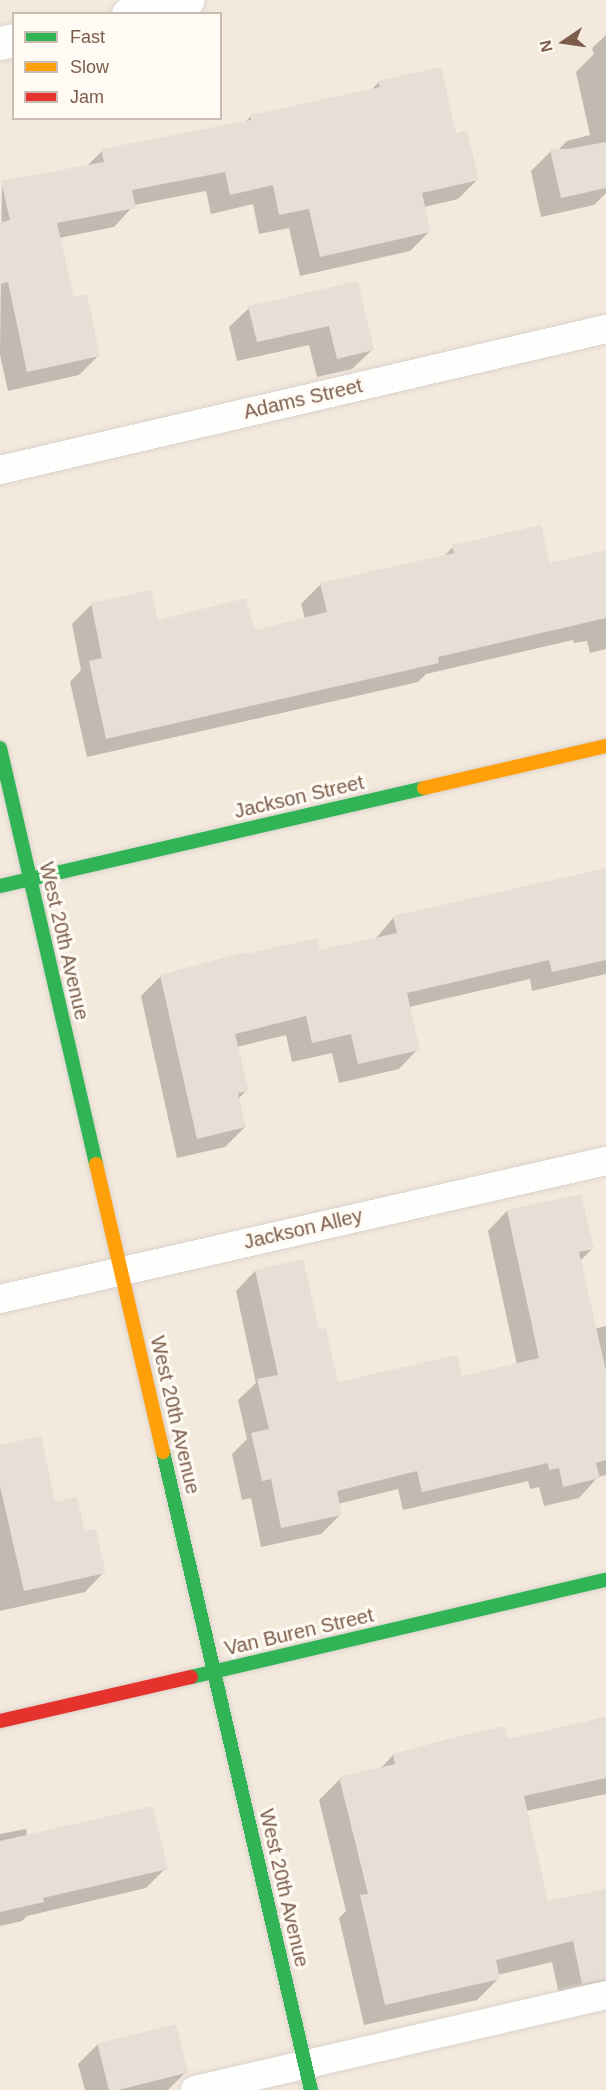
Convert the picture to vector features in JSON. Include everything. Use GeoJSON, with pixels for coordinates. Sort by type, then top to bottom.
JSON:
{"type":"FeatureCollection","features":[{"type":"Feature","properties":{"kind":"street"},"geometry":{"type":"LineString","coordinates":[[136,12],[187,0]]}},
{"type":"Feature","properties":{"kind":"street","name":"Jackson Street"},"geometry":{"type":"LineString","coordinates":[[0,886],[606,746]]}},
{"type":"Feature","properties":{"kind":"street","name":"West 20th Avenue"},"geometry":{"type":"LineString","coordinates":[[0,748],[308,2077]]}},
{"type":"Feature","properties":{"kind":"street","name":"Van Buren Street"},"geometry":{"type":"LineString","coordinates":[[0,1721],[606,1580]]}},
{"type":"Feature","properties":{"kind":"lane","name":"Adams Street"},"geometry":{"type":"LineString","coordinates":[[0,470],[606,329]]}},
{"type":"Feature","properties":{"kind":"lane","name":"Jackson Alley"},"geometry":{"type":"LineString","coordinates":[[0,1299],[606,1161]]}},
{"type":"Feature","properties":{"kind":"lane"},"geometry":{"type":"LineString","coordinates":[[195,2090],[308,2077],[606,1995]]}},
{"type":"Feature","properties":{"kind":"shaded area"},"geometry":{"type":"Polygon","coordinates":[[[0,0],[606,0],[606,2090],[0,2090],[0,0]]]}},
{"type":"Feature","properties":{"kind":"building"},"geometry":{"type":"Polygon","coordinates":[[[441,67],[456,133],[467,130],[479,180],[422,193],[431,232],[320,257],[309,209],[279,215],[273,185],[230,195],[225,172],[132,190],[136,208],[57,223],[74,297],[87,294],[100,356],[27,372],[8,282],[0,284],[0,223],[10,220],[1,181],[104,162],[101,149],[251,120],[250,115],[380,87],[378,81],[441,67]]]}},
{"type":"Feature","properties":{"kind":"building"},"geometry":{"type":"Polygon","coordinates":[[[606,142],[606,188],[561,198],[550,149],[568,149],[606,142]]]}},
{"type":"Feature","properties":{"kind":"building"},"geometry":{"type":"Polygon","coordinates":[[[358,281],[374,350],[337,359],[329,326],[257,342],[248,306],[358,281]]]}},
{"type":"Feature","properties":{"kind":"building"},"geometry":{"type":"Polygon","coordinates":[[[541,525],[550,563],[606,550],[606,618],[438,657],[439,663],[106,739],[89,661],[102,658],[91,603],[151,590],[158,620],[246,598],[255,630],[327,612],[320,583],[454,553],[452,545],[541,525]]]}},
{"type":"Feature","properties":{"kind":"building"},"geometry":{"type":"Polygon","coordinates":[[[606,868],[606,960],[552,972],[549,960],[407,993],[420,1050],[358,1064],[351,1034],[312,1043],[306,1016],[235,1034],[249,1091],[238,1093],[246,1127],[197,1139],[160,975],[245,952],[246,954],[317,938],[320,950],[397,933],[393,916],[606,868]]]}},
{"type":"Feature","properties":{"kind":"building"},"geometry":{"type":"Polygon","coordinates":[[[581,1194],[594,1249],[579,1252],[606,1371],[606,1460],[596,1463],[600,1478],[563,1487],[559,1468],[549,1470],[548,1463],[422,1492],[417,1471],[337,1491],[342,1515],[281,1528],[271,1479],[262,1481],[251,1433],[269,1429],[257,1379],[278,1375],[255,1270],[303,1259],[319,1329],[326,1328],[338,1382],[457,1355],[462,1376],[539,1358],[507,1210],[581,1194]]]}},
{"type":"Feature","properties":{"kind":"building"},"geometry":{"type":"Polygon","coordinates":[[[41,1436],[55,1502],[77,1497],[85,1531],[96,1529],[106,1573],[24,1591],[0,1486],[0,1445],[41,1436]]]}},
{"type":"Feature","properties":{"kind":"building"},"geometry":{"type":"Polygon","coordinates":[[[606,1717],[606,1778],[524,1796],[548,1901],[606,1889],[606,1979],[582,1984],[573,1941],[496,1960],[500,1979],[385,2005],[360,1895],[368,1894],[339,1777],[395,1764],[393,1754],[505,1726],[508,1739],[606,1717]]]}},
{"type":"Feature","properties":{"kind":"building"},"geometry":{"type":"Polygon","coordinates":[[[153,1806],[168,1869],[43,1898],[44,1902],[0,1912],[0,1841],[153,1806]]]}},
{"type":"Feature","properties":{"kind":"building"},"geometry":{"type":"Polygon","coordinates":[[[176,2024],[188,2073],[118,2090],[109,2090],[97,2044],[176,2024]]]}},
{"type":"Feature","properties":{"kind":"traffic: fast"},"geometry":{"type":"LineString","coordinates":[[0,748],[96,1164]]}},
{"type":"Feature","properties":{"kind":"traffic: fast"},"geometry":{"type":"LineString","coordinates":[[0,886],[424,788]]}},
{"type":"Feature","properties":{"kind":"traffic: fast"},"geometry":{"type":"LineString","coordinates":[[163,1452],[311,2090]]}},
{"type":"Feature","properties":{"kind":"traffic: fast"},"geometry":{"type":"LineString","coordinates":[[191,1677],[606,1580]]}},
{"type":"Feature","properties":{"kind":"traffic: slow"},"geometry":{"type":"LineString","coordinates":[[424,788],[606,746]]}},
{"type":"Feature","properties":{"kind":"traffic: slow"},"geometry":{"type":"LineString","coordinates":[[96,1164],[163,1452]]}},
{"type":"Feature","properties":{"kind":"traffic: jam"},"geometry":{"type":"LineString","coordinates":[[0,1721],[191,1677]]}}]}
